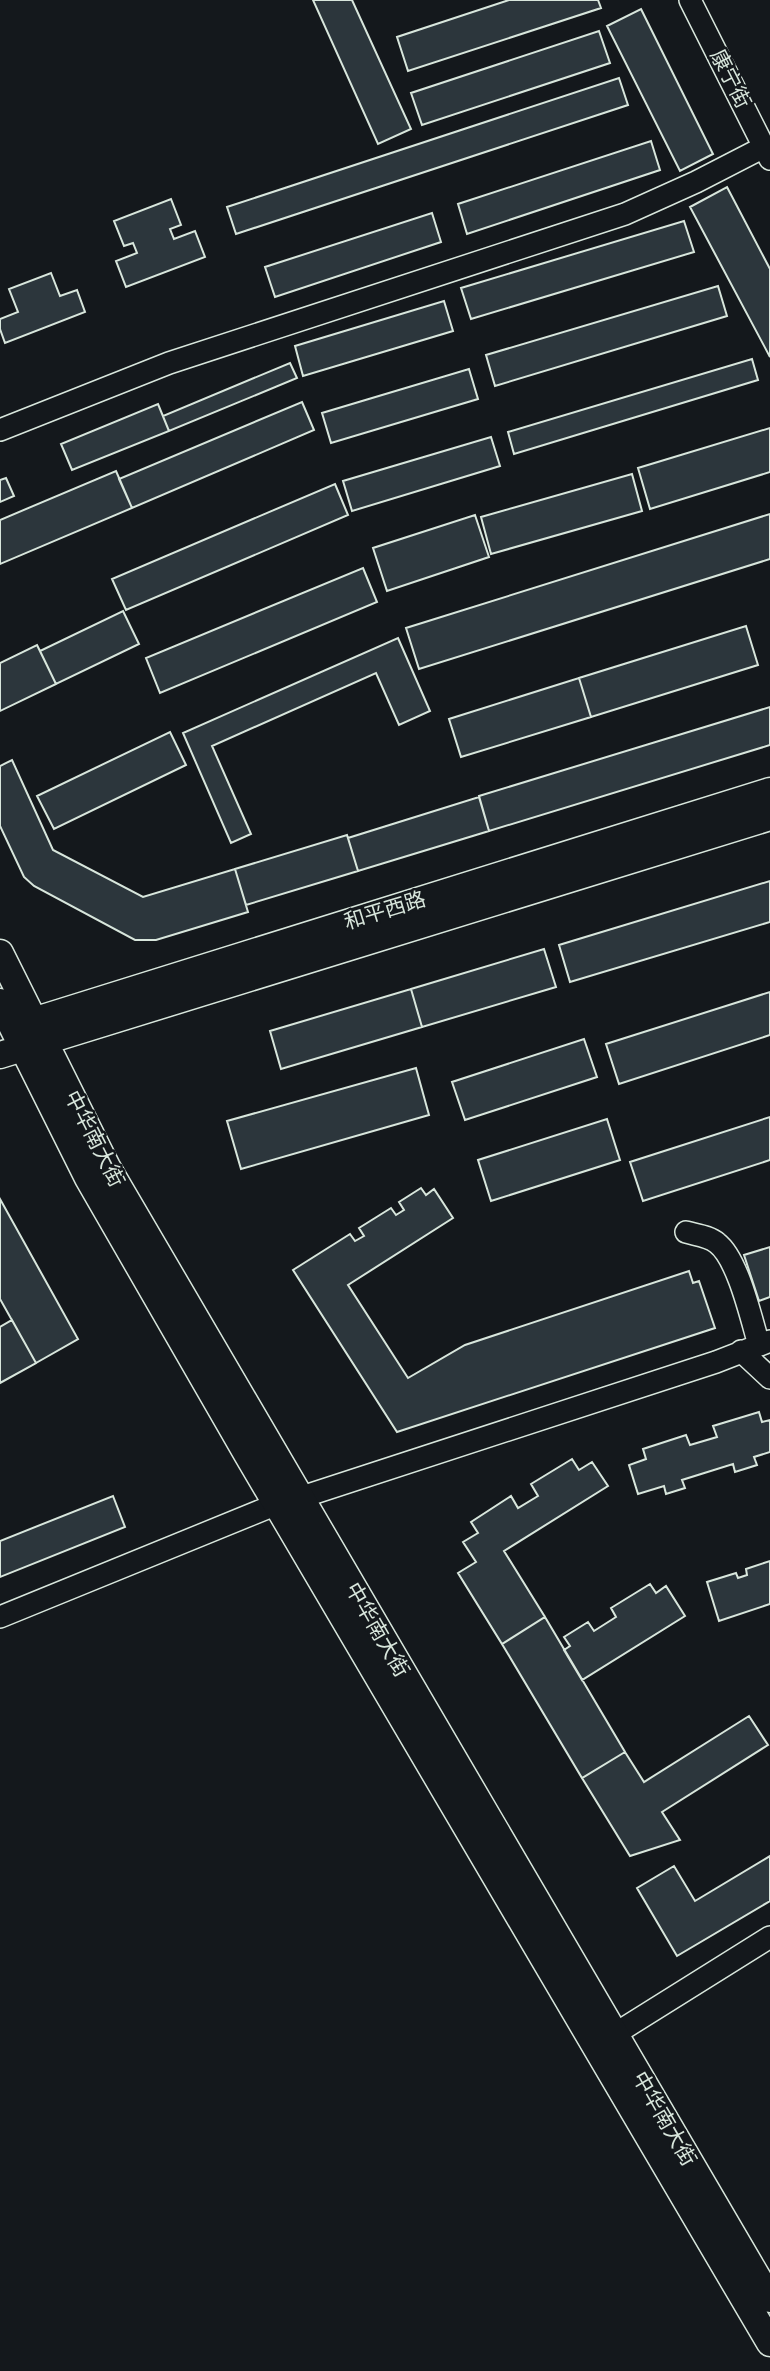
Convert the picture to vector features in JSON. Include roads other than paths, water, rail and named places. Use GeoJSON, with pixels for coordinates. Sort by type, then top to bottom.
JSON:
{"type":"FeatureCollection","features":[{"type":"Feature","properties":{"kind":"main road","name":"和平西路"},"geometry":{"type":"LineString","coordinates":[[19,1037],[770,791]]}},
{"type":"Feature","properties":{"kind":"main road","name":"和平西路"},"geometry":{"type":"LineString","coordinates":[[19,1037],[770,817]]}},
{"type":"Feature","properties":{"kind":"main road","name":"中华南大街"},"geometry":{"type":"LineString","coordinates":[[0,953],[19,1037]]}},
{"type":"Feature","properties":{"kind":"main road","name":"中华南大街"},"geometry":{"type":"LineString","coordinates":[[0,1002],[88,1178],[615,2034],[770,2299]]}},
{"type":"Feature","properties":{"kind":"main road","name":"中华南大街"},"geometry":{"type":"LineString","coordinates":[[288,1501],[770,2343]]}},
{"type":"Feature","properties":{"kind":"street","name":"康宁街"},"geometry":{"type":"LineString","coordinates":[[690,0],[767,153]]}},
{"type":"Feature","properties":{"kind":"street"},"geometry":{"type":"LineString","coordinates":[[0,430],[169,363],[625,214],[767,153]]}},
{"type":"Feature","properties":{"kind":"street"},"geometry":{"type":"LineString","coordinates":[[686,1232],[715,1240],[726,1250],[734,1264],[757,1346],[770,1378]]}},
{"type":"Feature","properties":{"kind":"street"},"geometry":{"type":"LineString","coordinates":[[0,1617],[288,1501],[716,1362],[757,1346]]}},
{"type":"Feature","properties":{"kind":"street"},"geometry":{"type":"LineString","coordinates":[[615,2034],[770,1937]]}}]}
